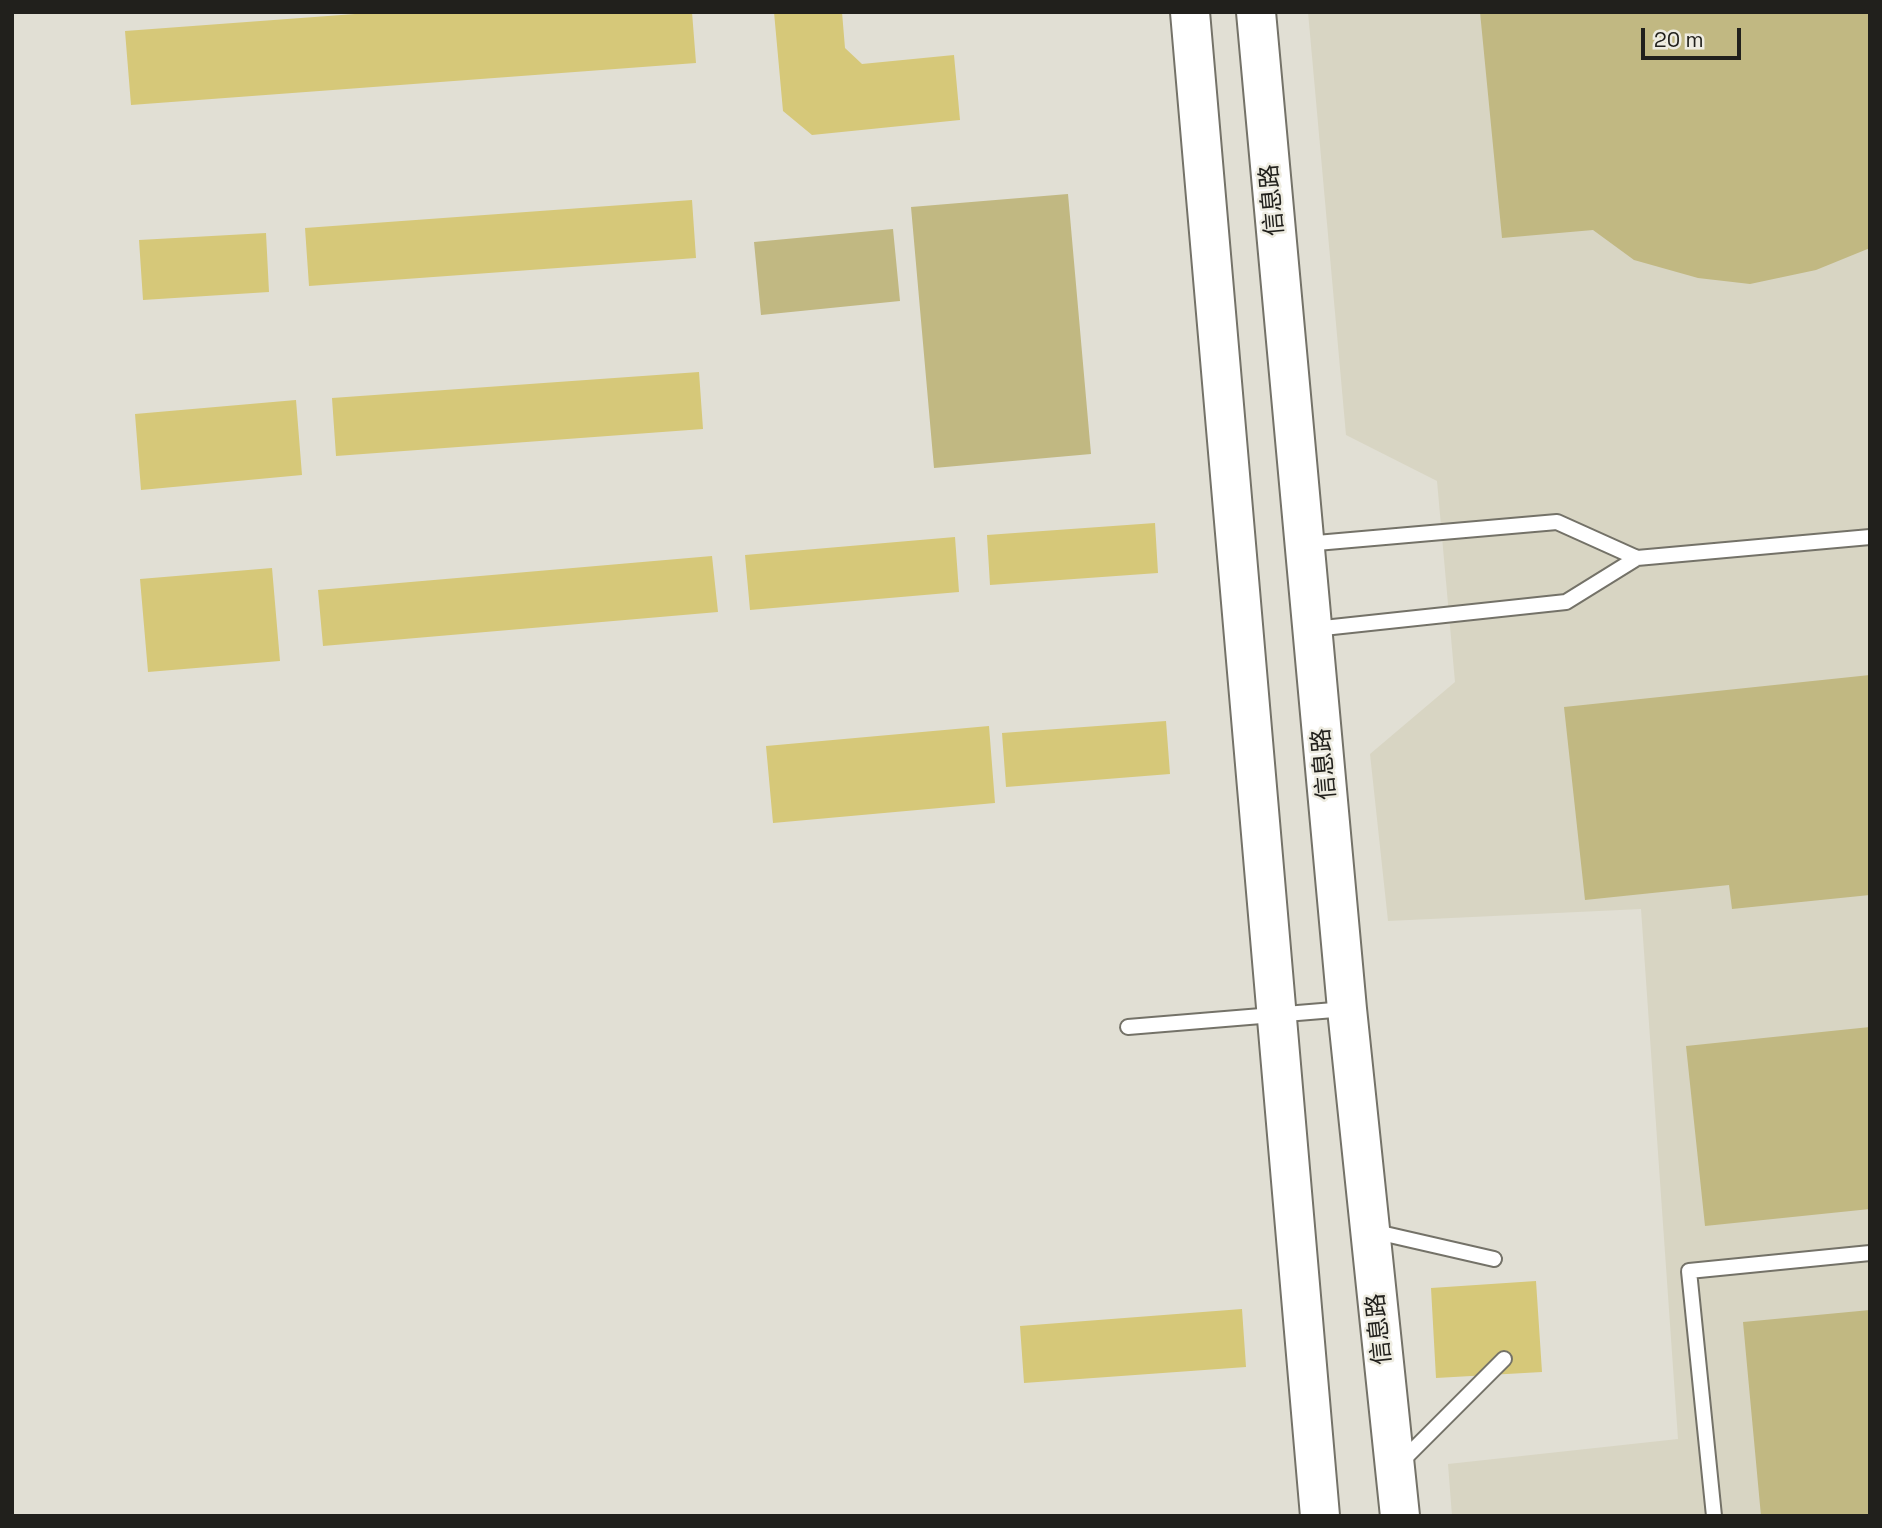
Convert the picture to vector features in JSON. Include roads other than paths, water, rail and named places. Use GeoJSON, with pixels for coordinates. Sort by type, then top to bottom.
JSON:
{"type":"FeatureCollection","features":[{"type":"Feature","properties":{"kind":"main road"},"geometry":{"type":"LineString","coordinates":[[1190,12],[1320,1516]]}},
{"type":"Feature","properties":{"kind":"main road","name":"信息路"},"geometry":{"type":"LineString","coordinates":[[1256,12],[1347,1009],[1400,1516]]}},
{"type":"Feature","properties":{"kind":"lane"},"geometry":{"type":"LineString","coordinates":[[1305,544],[1557,522],[1637,558]]}},
{"type":"Feature","properties":{"kind":"lane"},"geometry":{"type":"LineString","coordinates":[[1313,629],[1566,602],[1637,558],[1870,537]]}},
{"type":"Feature","properties":{"kind":"lane"},"geometry":{"type":"LineString","coordinates":[[1128,1027],[1347,1009]]}},
{"type":"Feature","properties":{"kind":"lane"},"geometry":{"type":"LineString","coordinates":[[1370,1231],[1494,1259]]}},
{"type":"Feature","properties":{"kind":"lane"},"geometry":{"type":"LineString","coordinates":[[1714,1516],[1689,1271],[1870,1253]]}},
{"type":"Feature","properties":{"kind":"lane"},"geometry":{"type":"LineString","coordinates":[[1395,1469],[1504,1359]]}}]}
